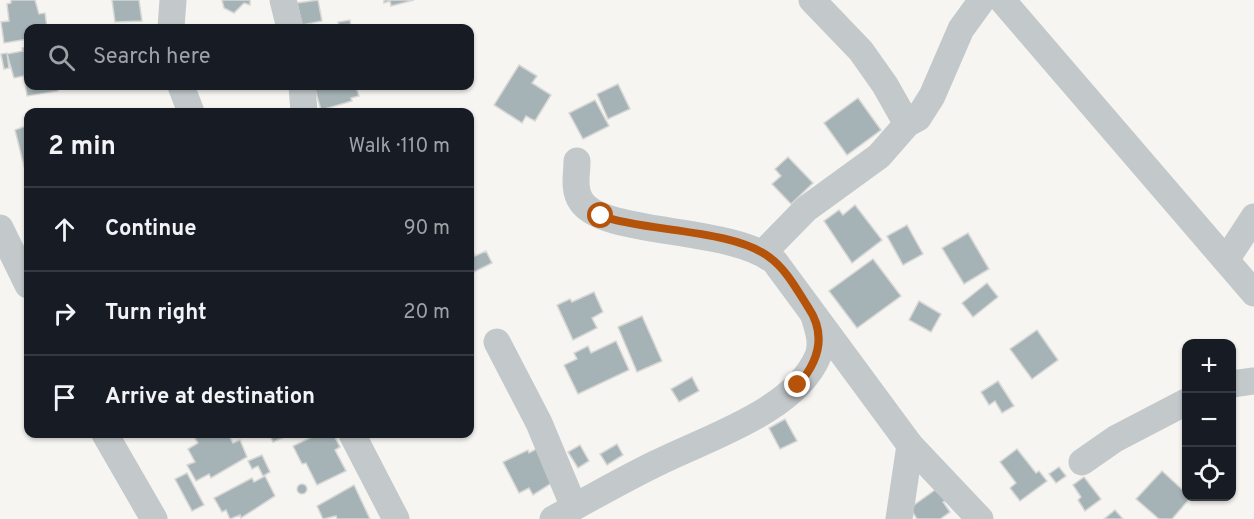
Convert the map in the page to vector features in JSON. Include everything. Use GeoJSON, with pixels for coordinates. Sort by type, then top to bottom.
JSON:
{"type":"FeatureCollection","features":[{"type":"Feature","properties":{"kind":"street"},"geometry":{"type":"LineString","coordinates":[[171,24],[173,0]]}},
{"type":"Feature","properties":{"kind":"street"},"geometry":{"type":"LineString","coordinates":[[812,0],[861,51],[885,85],[907,124]]}},
{"type":"Feature","properties":{"kind":"street"},"geometry":{"type":"LineString","coordinates":[[763,253],[806,209],[879,156],[907,124],[918,118],[925,109],[961,29],[982,0]]}},
{"type":"Feature","properties":{"kind":"street"},"geometry":{"type":"LineString","coordinates":[[1002,0],[1238,265],[1254,293]]}},
{"type":"Feature","properties":{"kind":"street"},"geometry":{"type":"LineString","coordinates":[[183,90],[189,108]]}},
{"type":"Feature","properties":{"kind":"street"},"geometry":{"type":"LineString","coordinates":[[302,90],[304,108]]}},
{"type":"Feature","properties":{"kind":"street"},"geometry":{"type":"LineString","coordinates":[[578,161],[576,190],[581,201],[589,210],[614,220],[712,237],[763,253],[780,267],[910,445],[980,519]]}},
{"type":"Feature","properties":{"kind":"street"},"geometry":{"type":"LineString","coordinates":[[1238,265],[1254,218]]}},
{"type":"Feature","properties":{"kind":"street"},"geometry":{"type":"LineString","coordinates":[[0,228],[24,277]]}},
{"type":"Feature","properties":{"kind":"street"},"geometry":{"type":"LineString","coordinates":[[497,342],[534,412],[564,513],[657,463],[735,426],[785,397],[805,376],[818,355],[819,333],[814,316]]}},
{"type":"Feature","properties":{"kind":"street"},"geometry":{"type":"LineString","coordinates":[[1236,383],[1254,381]]}},
{"type":"Feature","properties":{"kind":"street"},"geometry":{"type":"LineString","coordinates":[[1082,462],[1115,439],[1182,404]]}},
{"type":"Feature","properties":{"kind":"street"},"geometry":{"type":"LineString","coordinates":[[107,438],[154,519]]}},
{"type":"Feature","properties":{"kind":"street"},"geometry":{"type":"LineString","coordinates":[[354,438],[396,519]]}},
{"type":"Feature","properties":{"kind":"street"},"geometry":{"type":"LineString","coordinates":[[899,519],[910,445]]}},
{"type":"Feature","properties":{"kind":"building"},"geometry":{"type":"Polygon","coordinates":[[[11,0],[35,0],[39,14],[45,13],[46,24],[24,24],[24,40],[4,43],[1,22],[9,21],[7,4],[11,3],[11,0]]]}},
{"type":"Feature","properties":{"kind":"building"},"geometry":{"type":"Polygon","coordinates":[[[112,0],[139,0],[142,21],[115,22],[112,0]]]}},
{"type":"Feature","properties":{"kind":"building"},"geometry":{"type":"Polygon","coordinates":[[[222,0],[250,0],[250,5],[244,3],[234,13],[224,8],[222,0]]]}},
{"type":"Feature","properties":{"kind":"building"},"geometry":{"type":"Polygon","coordinates":[[[318,0],[322,21],[302,24],[297,3],[318,0]]]}},
{"type":"Feature","properties":{"kind":"building"},"geometry":{"type":"Polygon","coordinates":[[[384,0],[414,0],[391,6],[390,1],[384,3],[384,0]]]}},
{"type":"Feature","properties":{"kind":"building"},"geometry":{"type":"Polygon","coordinates":[[[350,20],[350,24],[338,24],[338,22],[350,20]]]}},
{"type":"Feature","properties":{"kind":"building"},"geometry":{"type":"Polygon","coordinates":[[[22,48],[24,48],[24,76],[14,78],[7,54],[23,51],[22,48]]]}},
{"type":"Feature","properties":{"kind":"building"},"geometry":{"type":"Polygon","coordinates":[[[7,53],[9,68],[4,69],[1,54],[7,53]]]}},
{"type":"Feature","properties":{"kind":"building"},"geometry":{"type":"Polygon","coordinates":[[[519,65],[537,76],[532,83],[551,95],[535,121],[526,116],[522,123],[494,105],[519,65]]]}},
{"type":"Feature","properties":{"kind":"building"},"geometry":{"type":"Polygon","coordinates":[[[618,84],[630,109],[608,119],[597,94],[618,84]]]}},
{"type":"Feature","properties":{"kind":"building"},"geometry":{"type":"Polygon","coordinates":[[[26,90],[58,91],[27,96],[26,90]]]}},
{"type":"Feature","properties":{"kind":"building"},"geometry":{"type":"Polygon","coordinates":[[[315,90],[357,90],[359,96],[351,98],[352,101],[320,108],[315,90]]]}},
{"type":"Feature","properties":{"kind":"building"},"geometry":{"type":"Polygon","coordinates":[[[858,98],[881,130],[847,155],[824,123],[858,98]]]}},
{"type":"Feature","properties":{"kind":"building"},"geometry":{"type":"Polygon","coordinates":[[[595,100],[609,126],[583,139],[569,113],[595,100]]]}},
{"type":"Feature","properties":{"kind":"building"},"geometry":{"type":"Polygon","coordinates":[[[24,127],[24,166],[15,130],[24,127]]]}},
{"type":"Feature","properties":{"kind":"building"},"geometry":{"type":"Polygon","coordinates":[[[788,157],[813,183],[791,204],[772,184],[781,176],[775,169],[788,157]]]}},
{"type":"Feature","properties":{"kind":"building"},"geometry":{"type":"Polygon","coordinates":[[[855,205],[882,240],[852,263],[824,221],[839,210],[843,215],[855,205]]]}},
{"type":"Feature","properties":{"kind":"building"},"geometry":{"type":"Polygon","coordinates":[[[907,225],[923,254],[903,265],[887,236],[907,225]]]}},
{"type":"Feature","properties":{"kind":"building"},"geometry":{"type":"Polygon","coordinates":[[[968,233],[989,269],[964,284],[942,248],[968,233]]]}},
{"type":"Feature","properties":{"kind":"building"},"geometry":{"type":"Polygon","coordinates":[[[486,251],[492,263],[474,272],[474,254],[475,256],[486,251]]]}},
{"type":"Feature","properties":{"kind":"building"},"geometry":{"type":"Polygon","coordinates":[[[873,259],[901,296],[857,328],[829,291],[873,259]]]}},
{"type":"Feature","properties":{"kind":"building"},"geometry":{"type":"Polygon","coordinates":[[[987,283],[998,297],[973,317],[962,303],[987,283]]]}},
{"type":"Feature","properties":{"kind":"building"},"geometry":{"type":"Polygon","coordinates":[[[594,292],[603,312],[592,318],[597,328],[573,340],[557,305],[570,299],[572,302],[594,292]]]}},
{"type":"Feature","properties":{"kind":"building"},"geometry":{"type":"Polygon","coordinates":[[[919,301],[941,314],[931,332],[909,320],[919,301]]]}},
{"type":"Feature","properties":{"kind":"building"},"geometry":{"type":"Polygon","coordinates":[[[642,316],[662,361],[637,372],[618,327],[642,316]]]}},
{"type":"Feature","properties":{"kind":"building"},"geometry":{"type":"Polygon","coordinates":[[[1037,330],[1058,360],[1032,379],[1010,349],[1037,330]]]}},
{"type":"Feature","properties":{"kind":"building"},"geometry":{"type":"Polygon","coordinates":[[[616,341],[629,370],[578,394],[564,365],[577,359],[574,353],[588,346],[591,353],[616,341]]]}},
{"type":"Feature","properties":{"kind":"building"},"geometry":{"type":"Polygon","coordinates":[[[692,377],[699,391],[679,402],[671,389],[692,377]]]}},
{"type":"Feature","properties":{"kind":"building"},"geometry":{"type":"Polygon","coordinates":[[[998,381],[1014,406],[1002,413],[995,401],[989,405],[981,392],[998,381]]]}},
{"type":"Feature","properties":{"kind":"building"},"geometry":{"type":"Polygon","coordinates":[[[785,419],[797,441],[780,449],[769,428],[785,419]]]}},
{"type":"Feature","properties":{"kind":"building"},"geometry":{"type":"Polygon","coordinates":[[[195,438],[230,438],[233,443],[240,440],[247,457],[211,478],[209,474],[196,481],[187,465],[195,462],[188,449],[198,443],[195,438]]]}},
{"type":"Feature","properties":{"kind":"building"},"geometry":{"type":"Polygon","coordinates":[[[271,438],[282,438],[273,442],[271,438]]]}},
{"type":"Feature","properties":{"kind":"building"},"geometry":{"type":"Polygon","coordinates":[[[310,438],[335,438],[340,447],[335,450],[346,471],[317,485],[306,463],[302,464],[293,446],[310,438]]]}},
{"type":"Feature","properties":{"kind":"building"},"geometry":{"type":"Polygon","coordinates":[[[617,444],[623,455],[607,465],[600,454],[617,444]]]}},
{"type":"Feature","properties":{"kind":"building"},"geometry":{"type":"Polygon","coordinates":[[[580,445],[589,461],[578,468],[568,452],[580,445]]]}},
{"type":"Feature","properties":{"kind":"building"},"geometry":{"type":"Polygon","coordinates":[[[538,448],[555,481],[533,495],[529,488],[519,493],[503,462],[528,450],[529,453],[538,448]]]}},
{"type":"Feature","properties":{"kind":"building"},"geometry":{"type":"Polygon","coordinates":[[[1017,449],[1036,473],[1039,471],[1047,481],[1020,501],[1010,488],[1016,483],[1000,462],[1017,449]]]}},
{"type":"Feature","properties":{"kind":"building"},"geometry":{"type":"Polygon","coordinates":[[[262,455],[270,472],[263,476],[258,466],[252,469],[248,461],[262,455]]]}},
{"type":"Feature","properties":{"kind":"building"},"geometry":{"type":"Polygon","coordinates":[[[1059,467],[1066,476],[1056,483],[1049,474],[1059,467]]]}},
{"type":"Feature","properties":{"kind":"building"},"geometry":{"type":"Polygon","coordinates":[[[1162,471],[1182,489],[1182,501],[1188,501],[1172,519],[1159,519],[1136,499],[1162,471]]]}},
{"type":"Feature","properties":{"kind":"building"},"geometry":{"type":"Polygon","coordinates":[[[187,473],[204,505],[192,511],[175,479],[187,473]]]}},
{"type":"Feature","properties":{"kind":"building"},"geometry":{"type":"Polygon","coordinates":[[[265,476],[275,496],[241,518],[240,515],[230,519],[226,510],[222,512],[214,498],[252,478],[254,482],[265,476]]]}},
{"type":"Feature","properties":{"kind":"building"},"geometry":{"type":"Polygon","coordinates":[[[1084,477],[1101,499],[1085,511],[1078,500],[1081,497],[1073,485],[1084,477]]]}},
{"type":"Feature","properties":{"kind":"building"},"geometry":{"type":"Polygon","coordinates":[[[302,484],[306,485],[306,493],[302,494],[298,493],[297,489],[298,485],[302,484]]]}},
{"type":"Feature","properties":{"kind":"building"},"geometry":{"type":"Polygon","coordinates":[[[354,485],[370,519],[337,519],[336,516],[323,519],[317,506],[354,485]]]}},
{"type":"Feature","properties":{"kind":"building"},"geometry":{"type":"Polygon","coordinates":[[[935,490],[946,500],[943,502],[950,512],[940,519],[917,519],[910,508],[935,490]]]}},
{"type":"Feature","properties":{"kind":"building"},"geometry":{"type":"Polygon","coordinates":[[[1115,510],[1123,519],[1104,519],[1115,510]]]}},
{"type":"Feature","properties":{"kind":"route"},"geometry":{"type":"LineString","coordinates":[[601,216],[712,237],[736,243],[769,256],[793,284],[814,316],[819,333],[818,355],[798,385]]}}]}
